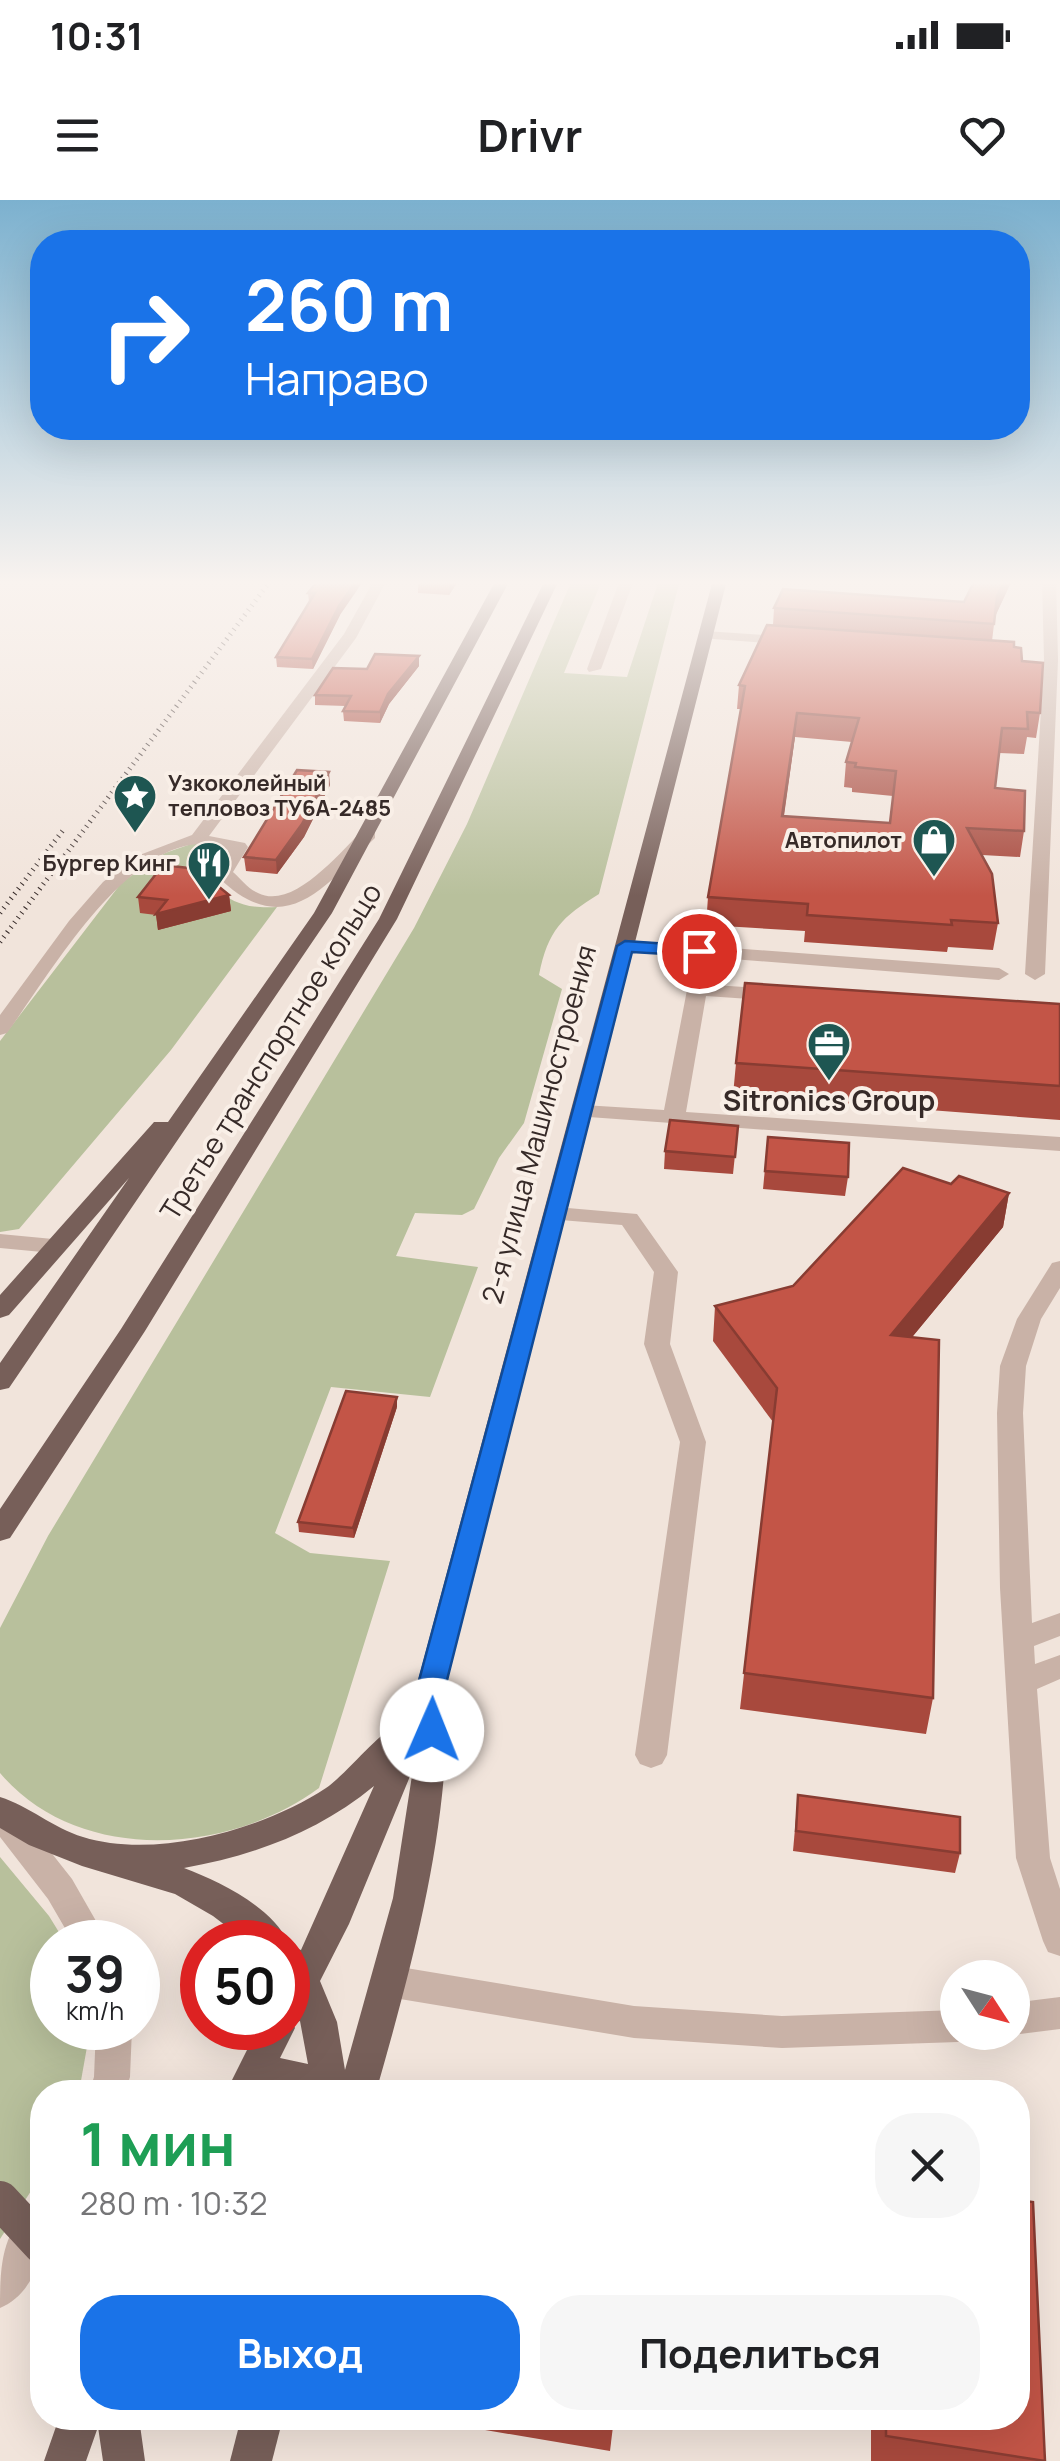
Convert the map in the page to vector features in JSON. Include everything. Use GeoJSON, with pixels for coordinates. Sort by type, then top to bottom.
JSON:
{"type":"FeatureCollection","features":[{"type":"Feature","properties":{"kind":"main road","name":"Третье транспортное кольцо"},"geometry":{"type":"LineString","coordinates":[[0,1382],[322,913],[369,834],[447,686]]}},
{"type":"Feature","properties":{"kind":"main road","name":"Третье транспортное кольцо"},"geometry":{"type":"LineString","coordinates":[[0,1531],[153,1298],[388,919],[502,686]]}},
{"type":"Feature","properties":{"kind":"main road","name":"2-я улица Машиностроения"},"geometry":{"type":"LineString","coordinates":[[310,1957],[332,1924],[431,1688],[692,686]]}},
{"type":"Feature","properties":{"kind":"main road"},"geometry":{"type":"LineString","coordinates":[[0,1310],[53,1246],[226,1057]]}},
{"type":"Feature","properties":{"kind":"main road","name":"2-я улица Машиностроения"},"geometry":{"type":"LineString","coordinates":[[360,2080],[420,1853],[432,1730],[431,1688]]}},
{"type":"Feature","properties":{"kind":"main road"},"geometry":{"type":"LineString","coordinates":[[94,1856],[175,1858],[262,1838],[300,1820],[338,1798],[384,1760],[431,1688]]}},
{"type":"Feature","properties":{"kind":"main road"},"geometry":{"type":"LineString","coordinates":[[0,1811],[34,1832],[94,1856],[172,1878],[206,1893],[247,1920]]}},
{"type":"Feature","properties":{"kind":"main road"},"geometry":{"type":"LineString","coordinates":[[310,2003],[318,2013],[328,2080]]}},
{"type":"Feature","properties":{"kind":"main road"},"geometry":{"type":"LineString","coordinates":[[250,2080],[266,2050]]}},
{"type":"Feature","properties":{"kind":"main road"},"geometry":{"type":"LineString","coordinates":[[260,2080],[269,2074],[302,2080]]}},
{"type":"Feature","properties":{"kind":"main road"},"geometry":{"type":"LineString","coordinates":[[0,2200],[30,2232]]}},
{"type":"Feature","properties":{"kind":"main road"},"geometry":{"type":"LineString","coordinates":[[65,2461],[76,2430]]}},
{"type":"Feature","properties":{"kind":"main road"},"geometry":{"type":"LineString","coordinates":[[120,2430],[124,2461]]}},
{"type":"Feature","properties":{"kind":"main road"},"geometry":{"type":"LineString","coordinates":[[251,2461],[259,2430]]}},
{"type":"Feature","properties":{"kind":"street"},"geometry":{"type":"LineString","coordinates":[[198,839],[313,686]]}},
{"type":"Feature","properties":{"kind":"street"},"geometry":{"type":"LineString","coordinates":[[1035,974],[1047,686]]}},
{"type":"Feature","properties":{"kind":"street"},"geometry":{"type":"LineString","coordinates":[[0,1029],[90,911],[128,869],[164,850],[198,839],[239,847],[224,874],[250,896],[281,903],[303,893],[369,834]]}},
{"type":"Feature","properties":{"kind":"street"},"geometry":{"type":"LineString","coordinates":[[625,946],[998,974]]}},
{"type":"Feature","properties":{"kind":"street"},"geometry":{"type":"LineString","coordinates":[[674,1117],[697,990],[793,996]]}},
{"type":"Feature","properties":{"kind":"street"},"geometry":{"type":"LineString","coordinates":[[583,1110],[1060,1144]]}},
{"type":"Feature","properties":{"kind":"street"},"geometry":{"type":"LineString","coordinates":[[556,1214],[629,1219],[666,1272],[657,1344],[693,1442],[650,1755]]}},
{"type":"Feature","properties":{"kind":"street"},"geometry":{"type":"LineString","coordinates":[[0,1241],[53,1246]]}},
{"type":"Feature","properties":{"kind":"street"},"geometry":{"type":"LineString","coordinates":[[1060,1268],[1029,1319],[1013,1366],[1010,1412],[1019,1640],[1034,1858],[1060,1941]]}},
{"type":"Feature","properties":{"kind":"street"},"geometry":{"type":"LineString","coordinates":[[1019,1640],[1060,1624]]}},
{"type":"Feature","properties":{"kind":"street"},"geometry":{"type":"LineString","coordinates":[[1022,1682],[1060,1667]]}},
{"type":"Feature","properties":{"kind":"street"},"geometry":{"type":"LineString","coordinates":[[0,1811],[60,1889],[78,1920]]}},
{"type":"Feature","properties":{"kind":"street"},"geometry":{"type":"LineString","coordinates":[[388,1981],[634,2022],[782,2032],[940,2027]]}},
{"type":"Feature","properties":{"kind":"street"},"geometry":{"type":"LineString","coordinates":[[1030,2018],[1060,2014]]}},
{"type":"Feature","properties":{"kind":"street"},"geometry":{"type":"LineString","coordinates":[[111,2080],[113,2050]]}},
{"type":"Feature","properties":{"kind":"street"},"geometry":{"type":"LineString","coordinates":[[0,2288],[30,2242]]}},
{"type":"Feature","properties":{"kind":"green space"},"geometry":{"type":"Polygon","coordinates":[[[527,686],[653,686],[599,894],[558,926],[543,960],[539,975],[562,989],[524,1123],[499,1158],[474,1209],[462,1215],[415,1213],[396,1256],[478,1267],[430,1397],[331,1387],[275,1533],[310,1553],[390,1561],[319,1788],[242,1827],[199,1837],[155,1840],[111,1836],[70,1824],[32,1803],[0,1773],[0,1628],[48,1536],[414,928],[467,824],[527,686]]]}},
{"type":"Feature","properties":{"kind":"green space"},"geometry":{"type":"Polygon","coordinates":[[[194,843],[203,845],[181,873],[244,904],[277,907],[171,1050],[19,1229],[0,1232],[0,1041],[122,882],[165,853],[194,843]]]}},
{"type":"Feature","properties":{"kind":"green space"},"geometry":{"type":"Polygon","coordinates":[[[0,1857],[51,1920],[30,1920],[30,2050],[86,2050],[81,2080],[30,2080],[30,2193],[0,2239],[0,1857]]]}},
{"type":"Feature","properties":{"kind":"building"},"geometry":{"type":"Polygon","coordinates":[[[321,686],[395,686],[380,712],[343,711],[351,696],[315,695],[321,686]]]}},
{"type":"Feature","properties":{"kind":"building"},"geometry":{"type":"Polygon","coordinates":[[[745,686],[1042,686],[1040,713],[1027,712],[1028,729],[1002,728],[995,788],[1025,791],[1024,831],[967,828],[992,874],[998,923],[951,920],[952,925],[807,915],[808,904],[708,897],[745,686]],[[797,713],[782,816],[890,823],[896,771],[855,767],[856,763],[846,762],[859,718],[797,713]]]}},
{"type":"Feature","properties":{"kind":"building"},"geometry":{"type":"Polygon","coordinates":[[[297,770],[329,772],[302,824],[276,860],[244,857],[297,770]]]}},
{"type":"Feature","properties":{"kind":"building"},"geometry":{"type":"Polygon","coordinates":[[[163,865],[197,869],[229,895],[156,914],[167,900],[138,897],[163,865]]]}},
{"type":"Feature","properties":{"kind":"building"},"geometry":{"type":"Polygon","coordinates":[[[745,983],[1060,1004],[1060,1086],[736,1063],[745,983]]]}},
{"type":"Feature","properties":{"kind":"building"},"geometry":{"type":"Polygon","coordinates":[[[670,1120],[738,1126],[735,1157],[665,1151],[670,1120]]]}},
{"type":"Feature","properties":{"kind":"building"},"geometry":{"type":"Polygon","coordinates":[[[768,1137],[849,1143],[848,1177],[765,1171],[768,1137]]]}},
{"type":"Feature","properties":{"kind":"building"},"geometry":{"type":"Polygon","coordinates":[[[903,1168],[951,1184],[959,1176],[1009,1193],[891,1335],[939,1340],[933,1698],[744,1673],[777,1388],[715,1306],[793,1286],[903,1168]]]}},
{"type":"Feature","properties":{"kind":"building"},"geometry":{"type":"Polygon","coordinates":[[[346,1391],[397,1397],[353,1528],[298,1522],[346,1391]]]}},
{"type":"Feature","properties":{"kind":"building"},"geometry":{"type":"Polygon","coordinates":[[[798,1795],[960,1817],[960,1853],[796,1831],[798,1795]]]}},
{"type":"Feature","properties":{"kind":"building"},"geometry":{"type":"Polygon","coordinates":[[[1030,2202],[1033,2202],[1045,2461],[886,2436],[886,2430],[1030,2430],[1030,2202]]]}},
{"type":"Feature","properties":{"kind":"railway"},"geometry":{"type":"LineString","coordinates":[[0,942],[192,686]]}},
{"type":"Feature","properties":{"kind":"railway"},"geometry":{"type":"LineString","coordinates":[[0,913],[64,829]]}},
{"type":"Feature","properties":{"kind":"place","name":"Узкоколейный тепловоз ТУ6А-2485"},"geometry":{"type":"Point","coordinates":[135,834]}},
{"type":"Feature","properties":{"kind":"place","name":"Автопилот"},"geometry":{"type":"Point","coordinates":[934,878]}},
{"type":"Feature","properties":{"kind":"place","name":"Бургер Кинг"},"geometry":{"type":"Point","coordinates":[209,901]}},
{"type":"Feature","properties":{"kind":"place","name":"Sitronics Group"},"geometry":{"type":"Point","coordinates":[829,1082]}},
{"type":"Feature","properties":{"kind":"route"},"geometry":{"type":"LineString","coordinates":[[432,1730],[431,1688],[625,946],[699,951]]}}]}
